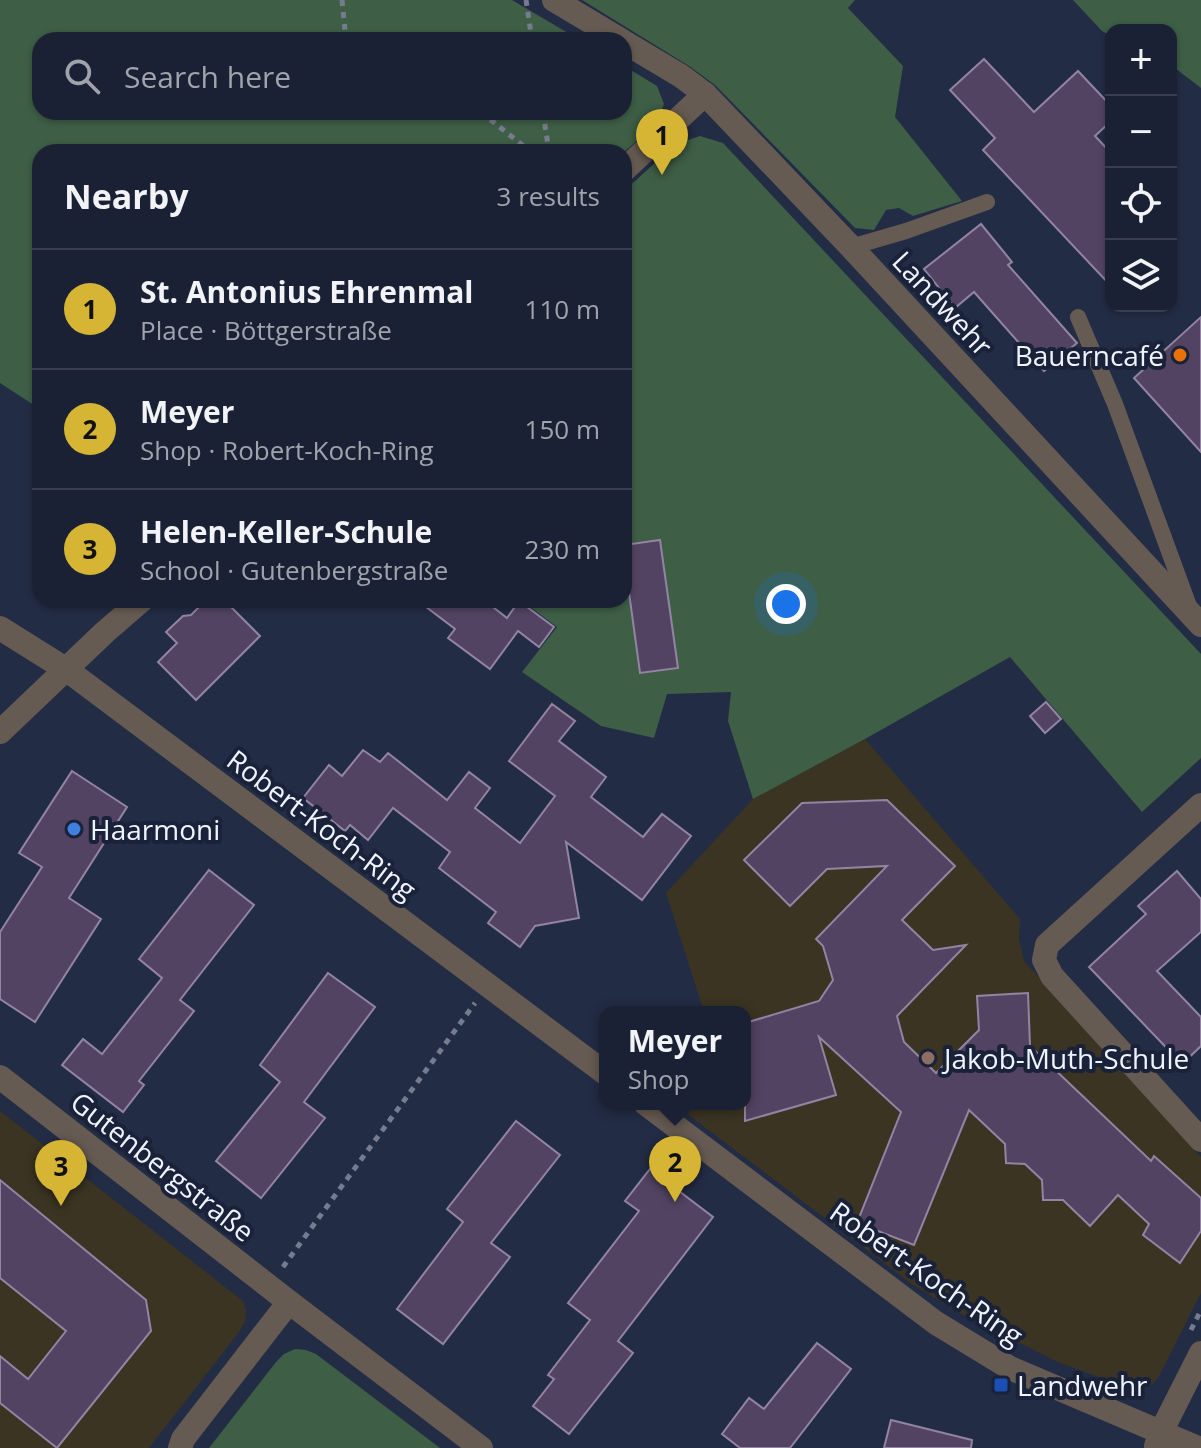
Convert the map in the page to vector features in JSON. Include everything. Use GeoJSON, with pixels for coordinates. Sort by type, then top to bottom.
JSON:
{"type":"FeatureCollection","features":[{"type":"Feature","properties":{"kind":"street","name":"Landwehr"},"geometry":{"type":"LineString","coordinates":[[554,0],[607,32]]}},
{"type":"Feature","properties":{"kind":"street","name":"Landwehr"},"geometry":{"type":"LineString","coordinates":[[632,47],[705,94],[1196,620]]}},
{"type":"Feature","properties":{"kind":"street"},"geometry":{"type":"LineString","coordinates":[[632,162],[705,94]]}},
{"type":"Feature","properties":{"kind":"street"},"geometry":{"type":"LineString","coordinates":[[0,732],[133,608]]}},
{"type":"Feature","properties":{"kind":"street","name":"Robert-Koch-Ring"},"geometry":{"type":"LineString","coordinates":[[0,628],[67,670],[599,1069]]}},
{"type":"Feature","properties":{"kind":"street"},"geometry":{"type":"LineString","coordinates":[[1201,805],[1047,945],[1044,960],[1052,976],[1201,1140]]}},
{"type":"Feature","properties":{"kind":"street","name":"Gutenbergstraße"},"geometry":{"type":"LineString","coordinates":[[0,1077],[481,1448]]}},
{"type":"Feature","properties":{"kind":"street","name":"Robert-Koch-Ring"},"geometry":{"type":"LineString","coordinates":[[654,1110],[936,1323],[1010,1368],[1158,1440],[1198,1448]]}},
{"type":"Feature","properties":{"kind":"street"},"geometry":{"type":"LineString","coordinates":[[180,1448],[183,1439],[289,1302]]}},
{"type":"Feature","properties":{"kind":"street"},"geometry":{"type":"LineString","coordinates":[[1158,1440],[1201,1353]]}},
{"type":"Feature","properties":{"kind":"lane"},"geometry":{"type":"LineString","coordinates":[[851,247],[987,202]]}},
{"type":"Feature","properties":{"kind":"lane"},"geometry":{"type":"LineString","coordinates":[[1078,317],[1115,404],[1196,620]]}},
{"type":"Feature","properties":{"kind":"path"},"geometry":{"type":"LineString","coordinates":[[342,0],[345,32]]}},
{"type":"Feature","properties":{"kind":"path"},"geometry":{"type":"LineString","coordinates":[[526,0],[531,32]]}},
{"type":"Feature","properties":{"kind":"path"},"geometry":{"type":"LineString","coordinates":[[491,120],[521,144]]}},
{"type":"Feature","properties":{"kind":"path"},"geometry":{"type":"LineString","coordinates":[[544,120],[548,144]]}},
{"type":"Feature","properties":{"kind":"path"},"geometry":{"type":"LineString","coordinates":[[269,1287],[487,986]]}},
{"type":"Feature","properties":{"kind":"shaded area","name":"Jakob-Muth-Schule"},"geometry":{"type":"Polygon","coordinates":[[[865,739],[1020,919],[1019,939],[1024,961],[1201,1157],[1201,1293],[1158,1378],[1149,1387],[1136,1389],[1123,1386],[1058,1362],[956,1311],[912,1284],[682,1110],[751,1110],[751,1006],[702,1006],[666,893],[753,799],[865,739]]]}},
{"type":"Feature","properties":{"kind":"shaded area"},"geometry":{"type":"Polygon","coordinates":[[[0,1111],[243,1301],[245,1322],[239,1332],[149,1448],[0,1448],[0,1111]]]}},
{"type":"Feature","properties":{"kind":"green space"},"geometry":{"type":"Polygon","coordinates":[[[0,0],[512,0],[566,32],[32,32],[32,120],[632,120],[632,71],[657,86],[664,104],[657,123],[632,145],[32,144],[32,404],[0,383],[0,0]]]}},
{"type":"Feature","properties":{"kind":"green space"},"geometry":{"type":"Polygon","coordinates":[[[582,0],[855,0],[848,8],[903,66],[895,117],[962,201],[913,216],[899,208],[886,210],[874,230],[855,228],[715,85],[582,0]]]}},
{"type":"Feature","properties":{"kind":"green space"},"geometry":{"type":"Polygon","coordinates":[[[1073,0],[1201,0],[1201,88],[1177,70],[1177,24],[1105,24],[1105,33],[1073,0]]]}},
{"type":"Feature","properties":{"kind":"green space"},"geometry":{"type":"Polygon","coordinates":[[[700,136],[723,143],[1201,654],[1201,758],[1142,812],[1010,657],[753,799],[728,721],[731,692],[667,694],[654,738],[601,726],[522,672],[557,627],[532,608],[632,608],[632,184],[676,144],[700,136]]]}},
{"type":"Feature","properties":{"kind":"green space"},"geometry":{"type":"Polygon","coordinates":[[[295,1349],[316,1354],[440,1448],[209,1448],[276,1362],[295,1349]]]}},
{"type":"Feature","properties":{"kind":"building"},"geometry":{"type":"Polygon","coordinates":[[[984,59],[1034,112],[1078,71],[1105,100],[1105,127],[1095,136],[1105,147],[1105,280],[983,150],[995,138],[950,90],[984,59]]]}},
{"type":"Feature","properties":{"kind":"building"},"geometry":{"type":"Polygon","coordinates":[[[981,224],[1012,262],[1008,265],[1077,343],[1044,371],[974,292],[955,308],[924,269],[981,224]]]}},
{"type":"Feature","properties":{"kind":"building"},"geometry":{"type":"Polygon","coordinates":[[[1201,317],[1201,452],[1134,378],[1201,317]]]}},
{"type":"Feature","properties":{"kind":"building"},"geometry":{"type":"Polygon","coordinates":[[[660,540],[678,668],[640,673],[631,608],[632,544],[660,540]]]}},
{"type":"Feature","properties":{"kind":"building"},"geometry":{"type":"Polygon","coordinates":[[[198,608],[232,608],[260,636],[196,700],[158,662],[177,643],[166,632],[183,616],[191,615],[198,608]]]}},
{"type":"Feature","properties":{"kind":"building"},"geometry":{"type":"Polygon","coordinates":[[[427,608],[494,608],[507,618],[514,608],[528,608],[554,627],[539,647],[518,631],[490,669],[448,638],[455,629],[427,608]]]}},
{"type":"Feature","properties":{"kind":"building"},"geometry":{"type":"Polygon","coordinates":[[[1046,702],[1061,719],[1045,733],[1030,716],[1046,702]]]}},
{"type":"Feature","properties":{"kind":"building"},"geometry":{"type":"Polygon","coordinates":[[[552,704],[575,721],[559,741],[606,777],[591,797],[643,837],[662,814],[691,836],[642,900],[566,842],[579,918],[535,926],[520,947],[488,923],[496,912],[439,868],[450,852],[393,808],[368,840],[350,825],[345,831],[303,798],[329,765],[342,776],[363,750],[380,762],[388,753],[447,800],[469,772],[490,788],[475,808],[520,843],[555,796],[509,761],[552,704]]]}},
{"type":"Feature","properties":{"kind":"building"},"geometry":{"type":"Polygon","coordinates":[[[72,771],[127,807],[69,898],[101,919],[35,1022],[0,999],[0,932],[42,867],[19,853],[72,771]]]}},
{"type":"Feature","properties":{"kind":"building"},"geometry":{"type":"Polygon","coordinates":[[[887,800],[955,866],[902,920],[933,950],[966,945],[897,1016],[904,1042],[936,1073],[979,1030],[977,996],[1028,993],[1030,1046],[1151,1161],[1154,1156],[1201,1198],[1201,1231],[1180,1263],[1143,1235],[1149,1224],[1118,1195],[1090,1226],[1063,1200],[1043,1200],[1042,1180],[1025,1164],[1006,1163],[1005,1144],[969,1110],[914,1245],[857,1223],[901,1112],[819,1037],[836,1095],[745,1121],[745,1110],[751,1110],[751,1021],[819,1001],[833,980],[823,946],[816,939],[887,866],[827,869],[790,906],[744,860],[802,803],[887,800]]]}},
{"type":"Feature","properties":{"kind":"building"},"geometry":{"type":"Polygon","coordinates":[[[209,870],[254,905],[180,1000],[194,1011],[139,1081],[144,1085],[123,1112],[62,1065],[83,1039],[102,1054],[162,978],[139,959],[209,870]]]}},
{"type":"Feature","properties":{"kind":"building"},"geometry":{"type":"Polygon","coordinates":[[[1177,871],[1201,899],[1201,932],[1157,971],[1201,1017],[1201,1046],[1182,1064],[1089,967],[1146,914],[1138,906],[1177,871]]]}},
{"type":"Feature","properties":{"kind":"building"},"geometry":{"type":"Polygon","coordinates":[[[328,973],[375,1007],[304,1102],[325,1118],[261,1198],[216,1161],[280,1082],[260,1065],[328,973]]]}},
{"type":"Feature","properties":{"kind":"building"},"geometry":{"type":"Polygon","coordinates":[[[516,1121],[560,1155],[491,1243],[510,1257],[443,1344],[397,1309],[463,1222],[447,1209],[516,1121]]]}},
{"type":"Feature","properties":{"kind":"building"},"geometry":{"type":"Polygon","coordinates":[[[650,1169],[713,1217],[618,1341],[633,1353],[569,1434],[533,1406],[554,1379],[548,1375],[590,1320],[568,1303],[639,1211],[625,1201],[650,1169]]]}},
{"type":"Feature","properties":{"kind":"building"},"geometry":{"type":"Polygon","coordinates":[[[0,1180],[146,1300],[151,1331],[57,1448],[0,1403],[0,1356],[28,1379],[66,1331],[0,1278],[0,1180]]]}},
{"type":"Feature","properties":{"kind":"building"},"geometry":{"type":"Polygon","coordinates":[[[817,1343],[851,1369],[790,1448],[740,1448],[722,1434],[749,1398],[764,1409],[817,1343]]]}},
{"type":"Feature","properties":{"kind":"building"},"geometry":{"type":"Polygon","coordinates":[[[891,1420],[972,1440],[971,1448],[884,1448],[891,1420]]]}},
{"type":"Feature","properties":{"kind":"place","name":"St. Antonius Ehrenmal"},"geometry":{"type":"Point","coordinates":[662,175]}},
{"type":"Feature","properties":{"kind":"place","name":"Bauerncafé"},"geometry":{"type":"Point","coordinates":[1180,355]}},
{"type":"Feature","properties":{"kind":"place","name":"Haarmoni"},"geometry":{"type":"Point","coordinates":[74,829]}},
{"type":"Feature","properties":{"kind":"place","name":"Jakob-Muth-Schule"},"geometry":{"type":"Point","coordinates":[928,1058]}},
{"type":"Feature","properties":{"kind":"place","name":"Meyer"},"geometry":{"type":"Point","coordinates":[675,1202]}},
{"type":"Feature","properties":{"kind":"place","name":"Helen-Keller-Schule"},"geometry":{"type":"Point","coordinates":[61,1206]}},
{"type":"Feature","properties":{"kind":"place","name":"Landwehr"},"geometry":{"type":"Point","coordinates":[1001,1385]}}]}
